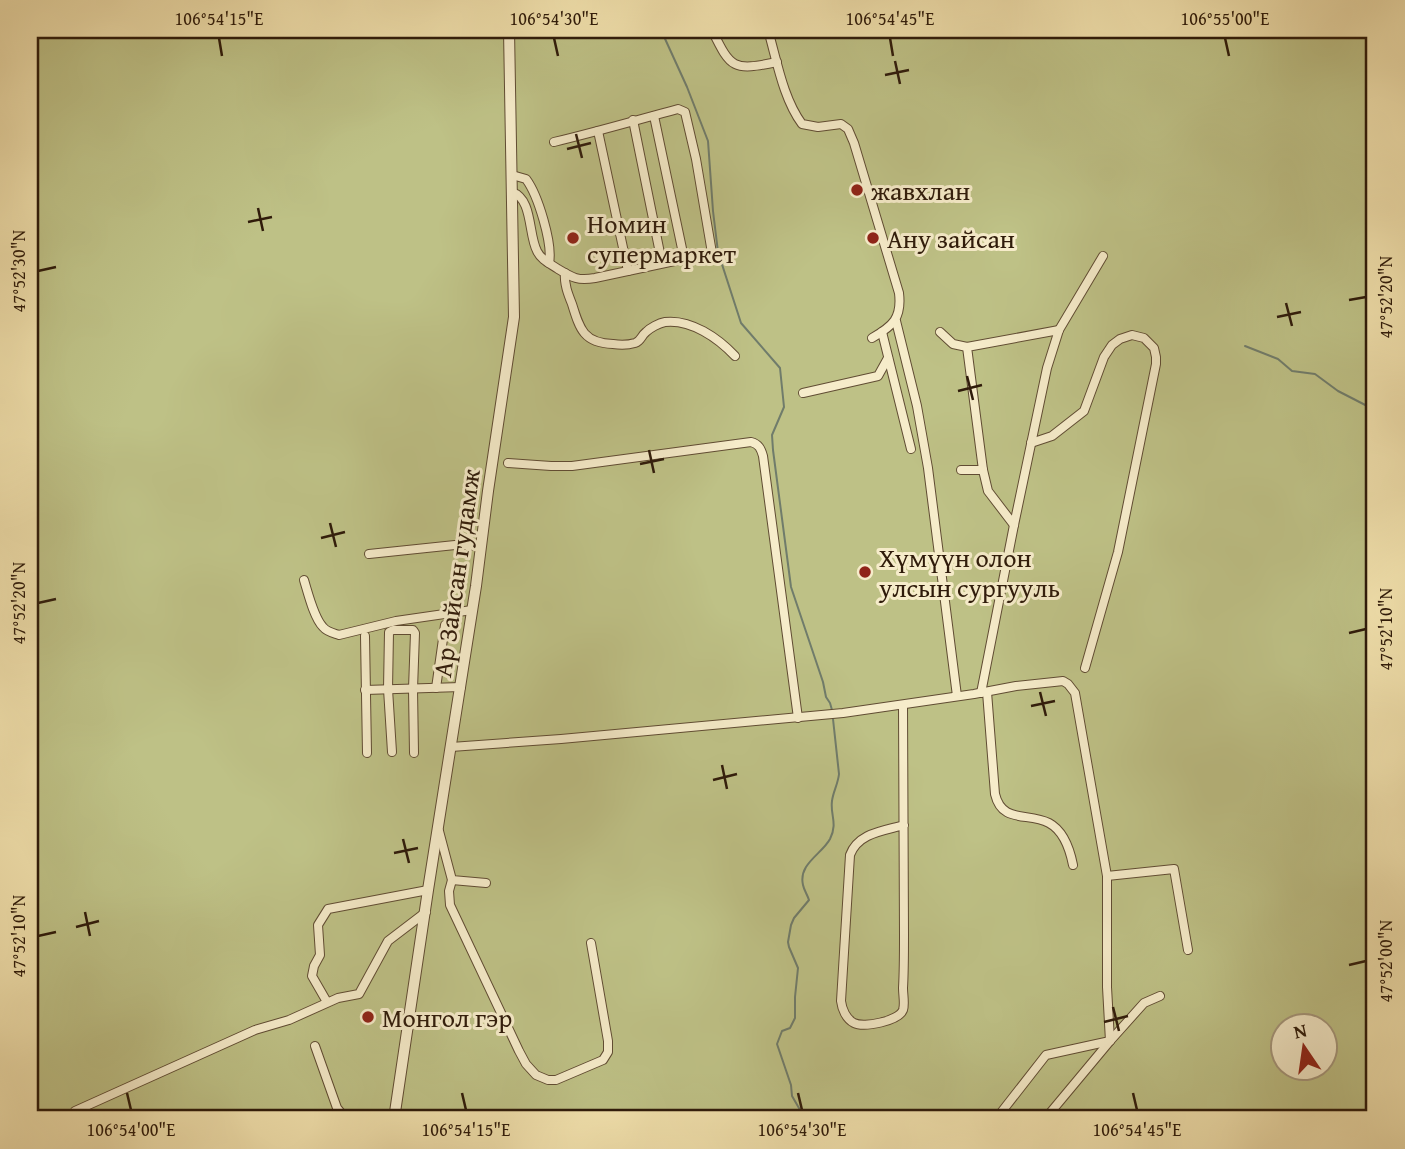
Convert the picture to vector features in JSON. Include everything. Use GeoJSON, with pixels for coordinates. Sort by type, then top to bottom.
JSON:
{"type":"FeatureCollection","features":[{"type":"Feature","properties":{"kind":"street","name":"Ар Зайсан гудамж"},"geometry":{"type":"LineString","coordinates":[[394,1119],[461,687],[515,309],[509,30]]}},
{"type":"Feature","properties":{"kind":"street"},"geometry":{"type":"LineString","coordinates":[[712,30],[731,62],[741,66],[777,62]]}},
{"type":"Feature","properties":{"kind":"street"},"geometry":{"type":"LineString","coordinates":[[768,30],[797,118],[802,124],[818,127],[841,124],[848,129],[901,307],[896,321],[872,338]]}},
{"type":"Feature","properties":{"kind":"street"},"geometry":{"type":"LineString","coordinates":[[512,192],[523,199],[537,252],[549,263],[576,279],[582,280],[712,253],[696,159],[684,112],[678,109],[554,142]]}},
{"type":"Feature","properties":{"kind":"street"},"geometry":{"type":"LineString","coordinates":[[654,116],[684,258]]}},
{"type":"Feature","properties":{"kind":"street"},"geometry":{"type":"LineString","coordinates":[[633,120],[662,263]]}},
{"type":"Feature","properties":{"kind":"street"},"geometry":{"type":"LineString","coordinates":[[598,131],[628,271]]}},
{"type":"Feature","properties":{"kind":"street"},"geometry":{"type":"LineString","coordinates":[[512,175],[527,181],[536,197],[549,246],[549,263]]}},
{"type":"Feature","properties":{"kind":"street"},"geometry":{"type":"LineString","coordinates":[[1073,865],[1068,848],[1058,830],[1049,823],[1004,812],[997,803],[984,692],[1014,524],[1047,368],[1059,330],[1102,256]]}},
{"type":"Feature","properties":{"kind":"street"},"geometry":{"type":"LineString","coordinates":[[565,273],[564,280],[578,321],[585,335],[599,344],[633,343],[662,322],[679,322],[701,329],[726,346],[735,356]]}},
{"type":"Feature","properties":{"kind":"street"},"geometry":{"type":"LineString","coordinates":[[896,321],[929,468],[957,696]]}},
{"type":"Feature","properties":{"kind":"street"},"geometry":{"type":"LineString","coordinates":[[940,332],[953,344],[967,347],[1059,330]]}},
{"type":"Feature","properties":{"kind":"street"},"geometry":{"type":"LineString","coordinates":[[882,332],[911,449]]}},
{"type":"Feature","properties":{"kind":"street"},"geometry":{"type":"LineString","coordinates":[[1031,443],[1052,436],[1084,411],[1104,357],[1115,342],[1132,335],[1151,344],[1156,352],[1156,364],[1118,552],[1085,668]]}},
{"type":"Feature","properties":{"kind":"street"},"geometry":{"type":"LineString","coordinates":[[967,347],[988,491],[1014,524]]}},
{"type":"Feature","properties":{"kind":"street"},"geometry":{"type":"LineString","coordinates":[[803,393],[878,376],[888,358]]}},
{"type":"Feature","properties":{"kind":"street"},"geometry":{"type":"LineString","coordinates":[[508,463],[572,466],[738,444],[756,443],[760,446],[798,718]]}},
{"type":"Feature","properties":{"kind":"street"},"geometry":{"type":"LineString","coordinates":[[961,470],[984,470]]}},
{"type":"Feature","properties":{"kind":"street"},"geometry":{"type":"LineString","coordinates":[[369,554],[455,545],[481,546]]}},
{"type":"Feature","properties":{"kind":"street"},"geometry":{"type":"LineString","coordinates":[[304,580],[319,621],[324,628],[339,635],[396,621],[472,610]]}},
{"type":"Feature","properties":{"kind":"street"},"geometry":{"type":"LineString","coordinates":[[436,688],[445,625]]}},
{"type":"Feature","properties":{"kind":"street"},"geometry":{"type":"LineString","coordinates":[[391,752],[388,689],[389,632],[393,630],[414,631],[414,753]]}},
{"type":"Feature","properties":{"kind":"street"},"geometry":{"type":"LineString","coordinates":[[365,636],[367,753]]}},
{"type":"Feature","properties":{"kind":"street"},"geometry":{"type":"LineString","coordinates":[[451,747],[798,718],[1063,681],[1073,689],[1107,876],[1110,1041]]}},
{"type":"Feature","properties":{"kind":"street"},"geometry":{"type":"LineString","coordinates":[[365,690],[461,687]]}},
{"type":"Feature","properties":{"kind":"street"},"geometry":{"type":"LineString","coordinates":[[903,705],[904,825],[903,1011],[891,1019],[858,1024],[847,1016],[841,1000],[850,855],[853,847],[863,837],[904,825]]}},
{"type":"Feature","properties":{"kind":"street"},"geometry":{"type":"LineString","coordinates":[[438,828],[452,880],[449,891],[450,905],[526,1064],[536,1074],[548,1080],[561,1079],[603,1060],[608,1052],[591,943]]}},
{"type":"Feature","properties":{"kind":"street"},"geometry":{"type":"LineString","coordinates":[[1107,876],[1174,869],[1188,950]]}},
{"type":"Feature","properties":{"kind":"street"},"geometry":{"type":"LineString","coordinates":[[452,880],[486,883]]}},
{"type":"Feature","properties":{"kind":"street"},"geometry":{"type":"LineString","coordinates":[[327,1002],[312,976],[320,955],[318,926],[328,909],[428,890]]}},
{"type":"Feature","properties":{"kind":"street"},"geometry":{"type":"LineString","coordinates":[[75,1111],[255,1030],[289,1020],[327,1002],[359,994],[388,941],[426,912]]}},
{"type":"Feature","properties":{"kind":"street"},"geometry":{"type":"LineString","coordinates":[[1045,1119],[1144,1003],[1160,996]]}},
{"type":"Feature","properties":{"kind":"street"},"geometry":{"type":"LineString","coordinates":[[996,1119],[1046,1055],[1110,1041]]}},
{"type":"Feature","properties":{"kind":"street"},"geometry":{"type":"LineString","coordinates":[[314,1046],[337,1108],[346,1119]]}},
{"type":"Feature","properties":{"kind":"green space"},"geometry":{"type":"Polygon","coordinates":[[[30,30],[1375,30],[1375,1119],[30,1119],[30,30]]]}},
{"type":"Feature","properties":{"kind":"waterway"},"geometry":{"type":"LineString","coordinates":[[661,30],[708,141],[718,252],[741,323],[780,368],[784,407],[772,435],[791,587],[832,710]]}},
{"type":"Feature","properties":{"kind":"waterway"},"geometry":{"type":"LineString","coordinates":[[1245,346],[1278,359],[1292,371],[1315,374],[1338,391],[1375,410]]}},
{"type":"Feature","properties":{"kind":"waterway"},"geometry":{"type":"LineString","coordinates":[[804,1119],[792,1096],[777,1044],[782,1031],[790,1028],[795,1018],[798,968],[788,942],[794,918],[809,900],[802,878],[807,865],[830,839],[834,824],[832,801],[839,774],[833,719]]}},
{"type":"Feature","properties":{"kind":"place","name":"жавхлан"},"geometry":{"type":"Point","coordinates":[857,190]}},
{"type":"Feature","properties":{"kind":"place","name":"Номин супермаркет"},"geometry":{"type":"Point","coordinates":[573,238]}},
{"type":"Feature","properties":{"kind":"place","name":"Ану зайсан"},"geometry":{"type":"Point","coordinates":[873,238]}},
{"type":"Feature","properties":{"kind":"place","name":"Хүмүүн олон улсын сургууль"},"geometry":{"type":"Point","coordinates":[865,572]}},
{"type":"Feature","properties":{"kind":"place","name":"Монгол гэр"},"geometry":{"type":"Point","coordinates":[368,1017]}}]}
